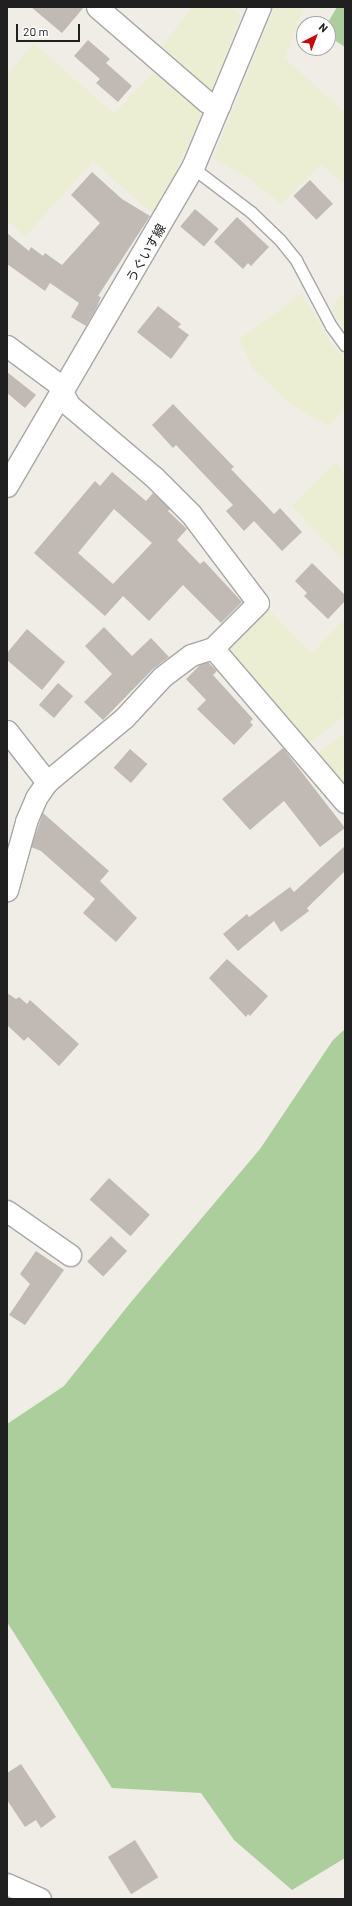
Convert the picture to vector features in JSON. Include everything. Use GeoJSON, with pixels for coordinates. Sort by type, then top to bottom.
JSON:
{"type":"FeatureCollection","features":[{"type":"Feature","properties":{"kind":"street"},"geometry":{"type":"LineString","coordinates":[[97,7],[206,102],[220,106]]}},
{"type":"Feature","properties":{"kind":"street","name":"うぐいす線"},"geometry":{"type":"LineString","coordinates":[[7,486],[63,394],[193,168],[260,7]]}},
{"type":"Feature","properties":{"kind":"street"},"geometry":{"type":"LineString","coordinates":[[7,346],[57,383],[69,405],[154,477],[191,514],[258,603],[213,648],[191,654],[162,677],[124,718],[47,782],[36,798],[26,822],[7,890]]}},
{"type":"Feature","properties":{"kind":"street"},"geometry":{"type":"LineString","coordinates":[[213,648],[345,802]]}},
{"type":"Feature","properties":{"kind":"street"},"geometry":{"type":"LineString","coordinates":[[7,731],[47,782]]}},
{"type":"Feature","properties":{"kind":"street"},"geometry":{"type":"LineString","coordinates":[[7,1211],[70,1255]]}},
{"type":"Feature","properties":{"kind":"street"},"geometry":{"type":"LineString","coordinates":[[7,1884],[40,1899]]}},
{"type":"Feature","properties":{"kind":"lane"},"geometry":{"type":"LineString","coordinates":[[193,168],[251,212],[280,240],[296,260],[331,326],[345,345]]}},
{"type":"Feature","properties":{"kind":"green space"},"geometry":{"type":"Polygon","coordinates":[[[192,7],[231,7],[241,16],[212,89],[206,89],[160,49],[192,7]]]}},
{"type":"Feature","properties":{"kind":"green space"},"geometry":{"type":"Polygon","coordinates":[[[274,7],[304,7],[301,16],[296,16],[296,28],[285,58],[345,113],[345,185],[321,165],[281,204],[246,176],[213,159],[274,7]]]}},
{"type":"Feature","properties":{"kind":"green space"},"geometry":{"type":"Polygon","coordinates":[[[337,7],[345,7],[345,47],[336,41],[336,16],[332,16],[337,7]]]}},
{"type":"Feature","properties":{"kind":"green space"},"geometry":{"type":"Polygon","coordinates":[[[34,43],[114,114],[155,70],[199,108],[200,117],[193,135],[169,185],[152,213],[93,161],[25,237],[7,220],[7,75],[34,43]]]}},
{"type":"Feature","properties":{"kind":"green space"},"geometry":{"type":"Polygon","coordinates":[[[345,292],[345,329],[332,311],[337,299],[345,292]]]}},
{"type":"Feature","properties":{"kind":"green space"},"geometry":{"type":"Polygon","coordinates":[[[302,294],[330,342],[345,359],[345,407],[329,426],[294,407],[253,369],[239,339],[302,294]]]}},
{"type":"Feature","properties":{"kind":"green space"},"geometry":{"type":"Polygon","coordinates":[[[335,462],[345,473],[345,562],[292,506],[335,462]]]}},
{"type":"Feature","properties":{"kind":"green space"},"geometry":{"type":"Polygon","coordinates":[[[267,607],[311,654],[345,618],[345,693],[341,696],[345,701],[345,716],[307,745],[228,653],[230,646],[267,607]]]}},
{"type":"Feature","properties":{"kind":"green space"},"geometry":{"type":"Polygon","coordinates":[[[345,733],[345,790],[315,755],[345,733]]]}},
{"type":"Feature","properties":{"kind":"green space"},"geometry":{"type":"Polygon","coordinates":[[[345,1029],[345,1858],[292,1890],[234,1840],[201,1793],[112,1788],[7,1622],[7,1424],[64,1386],[131,1302],[260,1149],[333,1040],[345,1029]]]}},
{"type":"Feature","properties":{"kind":"building"},"geometry":{"type":"Polygon","coordinates":[[[31,7],[84,7],[62,33],[31,7]]]}},
{"type":"Feature","properties":{"kind":"building"},"geometry":{"type":"Polygon","coordinates":[[[88,40],[110,59],[106,63],[132,86],[118,102],[96,83],[100,79],[74,56],[88,40]]]}},
{"type":"Feature","properties":{"kind":"building"},"geometry":{"type":"Polygon","coordinates":[[[92,172],[122,199],[150,216],[98,296],[101,297],[86,326],[71,317],[79,303],[50,283],[45,291],[7,264],[7,233],[29,251],[31,247],[43,256],[45,253],[62,265],[100,223],[71,195],[92,172]]]}},
{"type":"Feature","properties":{"kind":"building"},"geometry":{"type":"Polygon","coordinates":[[[310,180],[333,204],[316,220],[293,196],[310,180]]]}},
{"type":"Feature","properties":{"kind":"building"},"geometry":{"type":"Polygon","coordinates":[[[195,209],[219,229],[204,247],[180,227],[195,209]]]}},
{"type":"Feature","properties":{"kind":"building"},"geometry":{"type":"Polygon","coordinates":[[[237,217],[269,247],[251,266],[248,263],[243,269],[214,242],[237,217]]]}},
{"type":"Feature","properties":{"kind":"building"},"geometry":{"type":"Polygon","coordinates":[[[158,306],[181,324],[178,327],[189,335],[171,359],[137,332],[158,306]]]}},
{"type":"Feature","properties":{"kind":"building"},"geometry":{"type":"Polygon","coordinates":[[[7,372],[36,395],[25,408],[7,393],[7,372]]]}},
{"type":"Feature","properties":{"kind":"building"},"geometry":{"type":"Polygon","coordinates":[[[173,404],[234,467],[231,469],[274,514],[280,508],[302,532],[282,551],[254,521],[244,531],[226,511],[233,505],[176,445],[173,448],[152,425],[173,404]]]}},
{"type":"Feature","properties":{"kind":"building"},"geometry":{"type":"Polygon","coordinates":[[[112,472],[146,501],[153,493],[170,509],[168,511],[187,529],[177,540],[200,564],[204,561],[242,602],[221,623],[183,585],[149,621],[123,596],[105,616],[34,553],[95,481],[100,486],[112,472]],[[114,509],[78,553],[113,584],[152,543],[114,509]]]}},
{"type":"Feature","properties":{"kind":"building"},"geometry":{"type":"Polygon","coordinates":[[[312,563],[345,595],[345,601],[328,619],[304,596],[307,593],[295,581],[312,563]]]}},
{"type":"Feature","properties":{"kind":"building"},"geometry":{"type":"Polygon","coordinates":[[[104,627],[132,656],[151,638],[169,657],[153,669],[103,720],[84,702],[112,674],[85,646],[104,627]]]}},
{"type":"Feature","properties":{"kind":"building"},"geometry":{"type":"Polygon","coordinates":[[[27,629],[65,662],[42,690],[7,660],[7,653],[27,629]]]}},
{"type":"Feature","properties":{"kind":"building"},"geometry":{"type":"Polygon","coordinates":[[[208,662],[217,671],[213,675],[253,719],[250,722],[253,725],[234,745],[197,709],[206,700],[186,679],[200,665],[208,662]]]}},
{"type":"Feature","properties":{"kind":"building"},"geometry":{"type":"Polygon","coordinates":[[[58,683],[73,696],[54,718],[39,705],[58,683]]]}},
{"type":"Feature","properties":{"kind":"building"},"geometry":{"type":"Polygon","coordinates":[[[283,748],[345,828],[320,847],[284,801],[250,830],[222,799],[283,748]]]}},
{"type":"Feature","properties":{"kind":"building"},"geometry":{"type":"Polygon","coordinates":[[[130,749],[147,764],[131,783],[114,768],[130,749]]]}},
{"type":"Feature","properties":{"kind":"building"},"geometry":{"type":"Polygon","coordinates":[[[43,813],[109,871],[100,881],[137,918],[116,942],[83,913],[95,899],[41,851],[31,847],[43,813]]]}},
{"type":"Feature","properties":{"kind":"building"},"geometry":{"type":"Polygon","coordinates":[[[345,846],[345,871],[307,908],[309,911],[281,932],[274,921],[238,951],[223,934],[247,914],[249,917],[290,887],[294,892],[345,846]]]}},
{"type":"Feature","properties":{"kind":"building"},"geometry":{"type":"Polygon","coordinates":[[[227,959],[268,996],[250,1016],[248,1014],[246,1017],[209,978],[227,959]]]}},
{"type":"Feature","properties":{"kind":"building"},"geometry":{"type":"Polygon","coordinates":[[[7,993],[16,999],[19,997],[27,1004],[30,1000],[79,1044],[59,1066],[28,1037],[24,1041],[7,1025],[7,993]]]}},
{"type":"Feature","properties":{"kind":"building"},"geometry":{"type":"Polygon","coordinates":[[[109,1178],[150,1215],[130,1236],[90,1200],[109,1178]]]}},
{"type":"Feature","properties":{"kind":"building"},"geometry":{"type":"Polygon","coordinates":[[[111,1236],[127,1251],[103,1277],[87,1262],[111,1236]]]}},
{"type":"Feature","properties":{"kind":"building"},"geometry":{"type":"Polygon","coordinates":[[[36,1251],[64,1270],[25,1325],[9,1315],[30,1284],[20,1274],[36,1251]]]}},
{"type":"Feature","properties":{"kind":"building"},"geometry":{"type":"Polygon","coordinates":[[[21,1764],[56,1817],[41,1828],[36,1820],[25,1827],[7,1800],[7,1773],[21,1764]]]}},
{"type":"Feature","properties":{"kind":"building"},"geometry":{"type":"Polygon","coordinates":[[[135,1840],[158,1877],[131,1894],[108,1857],[135,1840]]]}}]}
